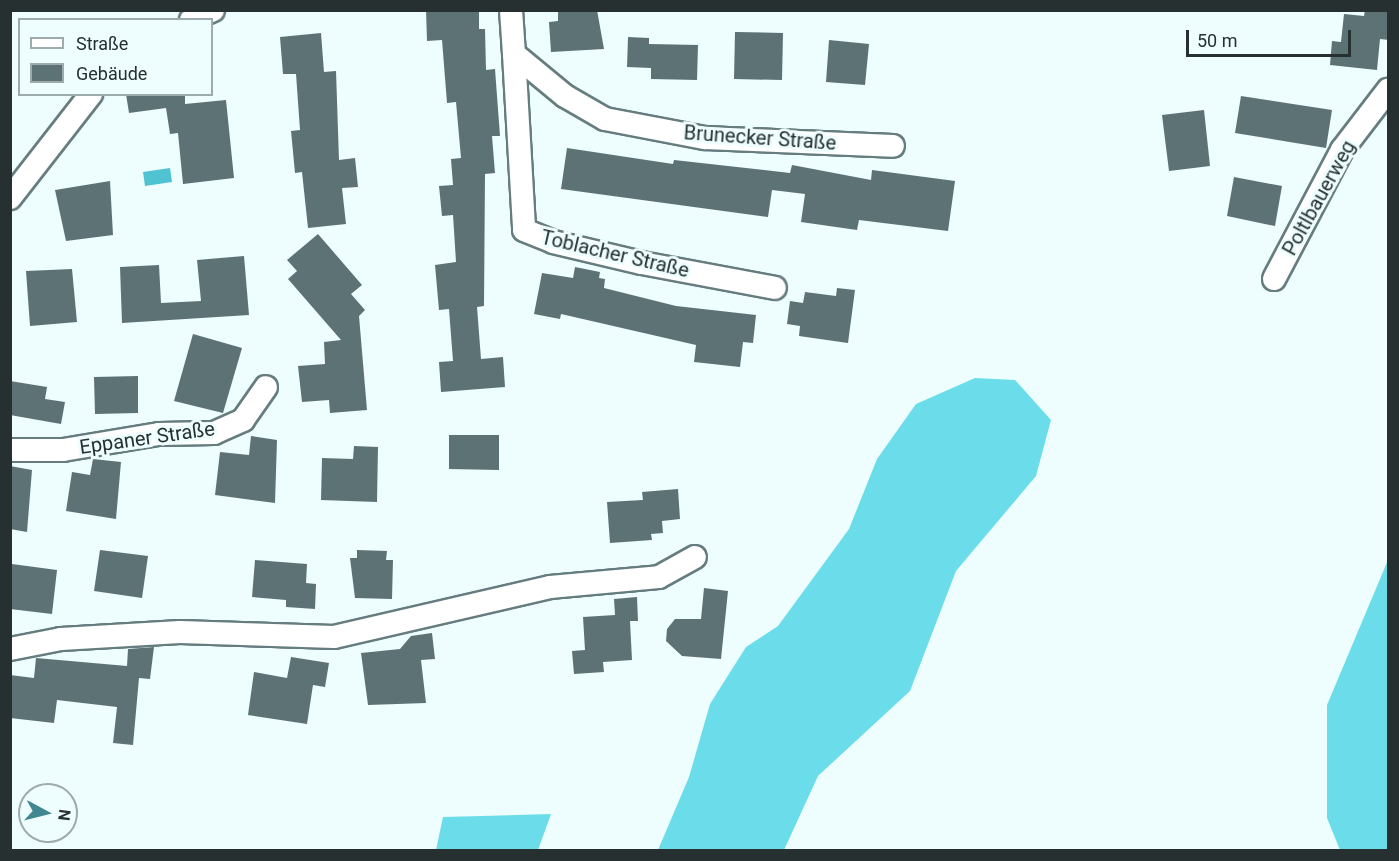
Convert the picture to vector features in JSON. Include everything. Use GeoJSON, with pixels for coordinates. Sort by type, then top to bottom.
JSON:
{"type":"FeatureCollection","features":[{"type":"Feature","properties":{"kind":"street"},"geometry":{"type":"LineString","coordinates":[[195,18],[213,10]]}},
{"type":"Feature","properties":{"kind":"street"},"geometry":{"type":"LineString","coordinates":[[511,10],[514,54]]}},
{"type":"Feature","properties":{"kind":"street","name":"Brunecker Straße"},"geometry":{"type":"LineString","coordinates":[[514,54],[565,96],[605,119],[705,138],[893,146]]}},
{"type":"Feature","properties":{"kind":"street","name":"Toblacher Straße"},"geometry":{"type":"LineString","coordinates":[[514,54],[524,230],[564,245],[775,288]]}},
{"type":"Feature","properties":{"kind":"street","name":"Poltlbauerweg"},"geometry":{"type":"LineString","coordinates":[[1274,279],[1342,150],[1389,90]]}},
{"type":"Feature","properties":{"kind":"street"},"geometry":{"type":"LineString","coordinates":[[10,198],[89,96]]}},
{"type":"Feature","properties":{"kind":"street","name":"Eppaner Straße"},"geometry":{"type":"LineString","coordinates":[[10,450],[63,450],[159,434],[214,433],[243,420],[266,387]]}},
{"type":"Feature","properties":{"kind":"street"},"geometry":{"type":"LineString","coordinates":[[10,649],[61,639],[180,632],[334,637],[550,587],[659,577],[695,557]]}},
{"type":"Feature","properties":{"kind":"shaded area"},"geometry":{"type":"Polygon","coordinates":[[[170,168],[172,182],[145,186],[143,172],[170,168]]]}},
{"type":"Feature","properties":{"kind":"shaded area"},"geometry":{"type":"Polygon","coordinates":[[[975,378],[1015,380],[1051,420],[1036,476],[956,571],[910,691],[818,776],[784,850],[658,850],[689,777],[710,704],[746,647],[778,626],[849,529],[877,459],[916,404],[975,378]]]}},
{"type":"Feature","properties":{"kind":"shaded area"},"geometry":{"type":"Polygon","coordinates":[[[1388,560],[1388,850],[1340,850],[1327,818],[1327,705],[1388,560]]]}},
{"type":"Feature","properties":{"kind":"shaded area"},"geometry":{"type":"Polygon","coordinates":[[[551,814],[538,850],[436,850],[443,817],[551,814]]]}},
{"type":"Feature","properties":{"kind":"building"},"geometry":{"type":"Polygon","coordinates":[[[426,10],[479,10],[479,29],[485,29],[486,70],[495,69],[500,136],[492,136],[495,173],[485,174],[484,306],[477,307],[481,359],[503,357],[505,387],[441,392],[439,362],[453,361],[449,309],[439,310],[435,265],[456,262],[453,215],[442,216],[439,186],[453,185],[451,159],[461,158],[456,102],[447,103],[442,40],[427,41],[426,10]]]}},
{"type":"Feature","properties":{"kind":"building"},"geometry":{"type":"Polygon","coordinates":[[[558,10],[597,10],[604,49],[551,52],[549,22],[558,21],[558,10]]]}},
{"type":"Feature","properties":{"kind":"building"},"geometry":{"type":"Polygon","coordinates":[[[1365,10],[1389,10],[1389,40],[1380,39],[1377,70],[1330,65],[1332,41],[1341,42],[1344,14],[1364,16],[1365,10]]]}},
{"type":"Feature","properties":{"kind":"building"},"geometry":{"type":"Polygon","coordinates":[[[735,32],[783,33],[782,80],[734,79],[735,32]]]}},
{"type":"Feature","properties":{"kind":"building"},"geometry":{"type":"Polygon","coordinates":[[[321,33],[324,72],[336,71],[339,160],[355,158],[358,187],[342,188],[346,224],[308,228],[302,172],[295,173],[291,131],[300,130],[296,74],[283,74],[280,37],[321,33]]]}},
{"type":"Feature","properties":{"kind":"building"},"geometry":{"type":"Polygon","coordinates":[[[628,37],[649,38],[649,44],[698,45],[697,80],[651,79],[651,68],[627,67],[628,37]]]}},
{"type":"Feature","properties":{"kind":"building"},"geometry":{"type":"Polygon","coordinates":[[[829,40],[869,44],[865,85],[826,82],[829,40]]]}},
{"type":"Feature","properties":{"kind":"building"},"geometry":{"type":"Polygon","coordinates":[[[126,96],[185,96],[185,104],[226,100],[234,178],[183,184],[178,133],[170,134],[166,108],[129,113],[126,96]]]}},
{"type":"Feature","properties":{"kind":"building"},"geometry":{"type":"Polygon","coordinates":[[[1241,96],[1332,110],[1326,148],[1235,133],[1241,96]]]}},
{"type":"Feature","properties":{"kind":"building"},"geometry":{"type":"Polygon","coordinates":[[[1204,110],[1210,166],[1169,171],[1162,115],[1204,110]]]}},
{"type":"Feature","properties":{"kind":"building"},"geometry":{"type":"Polygon","coordinates":[[[567,148],[673,164],[674,160],[790,173],[792,165],[871,180],[872,170],[955,181],[948,231],[859,220],[857,230],[801,222],[805,194],[772,190],[768,217],[561,189],[567,148]]]}},
{"type":"Feature","properties":{"kind":"building"},"geometry":{"type":"Polygon","coordinates":[[[1234,177],[1282,186],[1275,226],[1227,216],[1234,177]]]}},
{"type":"Feature","properties":{"kind":"building"},"geometry":{"type":"Polygon","coordinates":[[[110,181],[113,235],[66,241],[55,190],[110,181]]]}},
{"type":"Feature","properties":{"kind":"building"},"geometry":{"type":"Polygon","coordinates":[[[318,234],[362,285],[351,294],[365,310],[359,316],[367,410],[330,413],[329,400],[302,402],[298,366],[325,364],[324,342],[341,340],[288,279],[297,271],[287,260],[318,234]]]}},
{"type":"Feature","properties":{"kind":"building"},"geometry":{"type":"Polygon","coordinates":[[[244,256],[249,315],[122,323],[120,267],[159,265],[161,303],[201,301],[197,260],[244,256]]]}},
{"type":"Feature","properties":{"kind":"building"},"geometry":{"type":"Polygon","coordinates":[[[575,267],[600,272],[599,278],[605,279],[604,288],[676,306],[756,315],[753,343],[743,342],[740,367],[694,362],[696,345],[561,314],[560,319],[534,314],[542,273],[573,278],[575,267]]]}},
{"type":"Feature","properties":{"kind":"building"},"geometry":{"type":"Polygon","coordinates":[[[72,269],[77,322],[30,326],[26,271],[72,269]]]}},
{"type":"Feature","properties":{"kind":"building"},"geometry":{"type":"Polygon","coordinates":[[[837,288],[855,290],[848,343],[799,336],[800,326],[787,324],[790,301],[803,303],[805,292],[836,296],[837,288]]]}},
{"type":"Feature","properties":{"kind":"building"},"geometry":{"type":"Polygon","coordinates":[[[193,334],[242,348],[223,413],[174,401],[193,334]]]}},
{"type":"Feature","properties":{"kind":"building"},"geometry":{"type":"Polygon","coordinates":[[[138,376],[138,413],[95,414],[94,377],[138,376]]]}},
{"type":"Feature","properties":{"kind":"building"},"geometry":{"type":"Polygon","coordinates":[[[10,381],[47,387],[45,399],[65,402],[61,424],[10,415],[10,381]]]}},
{"type":"Feature","properties":{"kind":"building"},"geometry":{"type":"Polygon","coordinates":[[[449,435],[499,435],[499,470],[449,469],[449,435]]]}},
{"type":"Feature","properties":{"kind":"building"},"geometry":{"type":"Polygon","coordinates":[[[251,436],[277,440],[275,503],[215,495],[220,452],[249,455],[251,436]]]}},
{"type":"Feature","properties":{"kind":"building"},"geometry":{"type":"Polygon","coordinates":[[[354,446],[378,447],[377,502],[321,500],[322,458],[353,459],[354,446]]]}},
{"type":"Feature","properties":{"kind":"building"},"geometry":{"type":"Polygon","coordinates":[[[93,459],[121,462],[116,519],[66,511],[72,472],[90,475],[93,459]]]}},
{"type":"Feature","properties":{"kind":"building"},"geometry":{"type":"Polygon","coordinates":[[[10,466],[32,470],[27,532],[10,529],[10,466]]]}},
{"type":"Feature","properties":{"kind":"building"},"geometry":{"type":"Polygon","coordinates":[[[678,489],[680,519],[662,521],[663,533],[651,534],[652,540],[610,543],[607,502],[643,500],[642,492],[678,489]]]}},
{"type":"Feature","properties":{"kind":"building"},"geometry":{"type":"Polygon","coordinates":[[[100,550],[148,556],[142,598],[94,591],[100,550]]]}},
{"type":"Feature","properties":{"kind":"building"},"geometry":{"type":"Polygon","coordinates":[[[357,550],[387,551],[386,560],[393,560],[392,599],[355,598],[350,558],[357,558],[357,550]]]}},
{"type":"Feature","properties":{"kind":"building"},"geometry":{"type":"Polygon","coordinates":[[[255,560],[307,564],[306,583],[316,584],[315,609],[286,607],[286,600],[252,597],[255,560]]]}},
{"type":"Feature","properties":{"kind":"building"},"geometry":{"type":"Polygon","coordinates":[[[12,564],[57,570],[52,614],[10,609],[12,564]]]}},
{"type":"Feature","properties":{"kind":"building"},"geometry":{"type":"Polygon","coordinates":[[[704,588],[728,591],[721,659],[682,656],[666,641],[667,629],[675,619],[701,619],[704,588]]]}},
{"type":"Feature","properties":{"kind":"building"},"geometry":{"type":"Polygon","coordinates":[[[637,597],[638,621],[630,621],[632,660],[603,662],[604,672],[574,674],[572,651],[585,650],[583,617],[615,615],[614,599],[637,597]]]}},
{"type":"Feature","properties":{"kind":"building"},"geometry":{"type":"Polygon","coordinates":[[[432,633],[435,659],[421,660],[426,703],[368,705],[361,653],[400,649],[411,636],[432,633]]]}},
{"type":"Feature","properties":{"kind":"building"},"geometry":{"type":"Polygon","coordinates":[[[154,647],[150,679],[139,678],[133,745],[113,743],[117,707],[57,700],[54,723],[10,718],[10,675],[34,678],[36,658],[127,666],[128,649],[154,647]]]}},
{"type":"Feature","properties":{"kind":"building"},"geometry":{"type":"Polygon","coordinates":[[[291,657],[329,663],[325,687],[313,685],[307,724],[248,715],[254,672],[287,678],[291,657]]]}}]}
